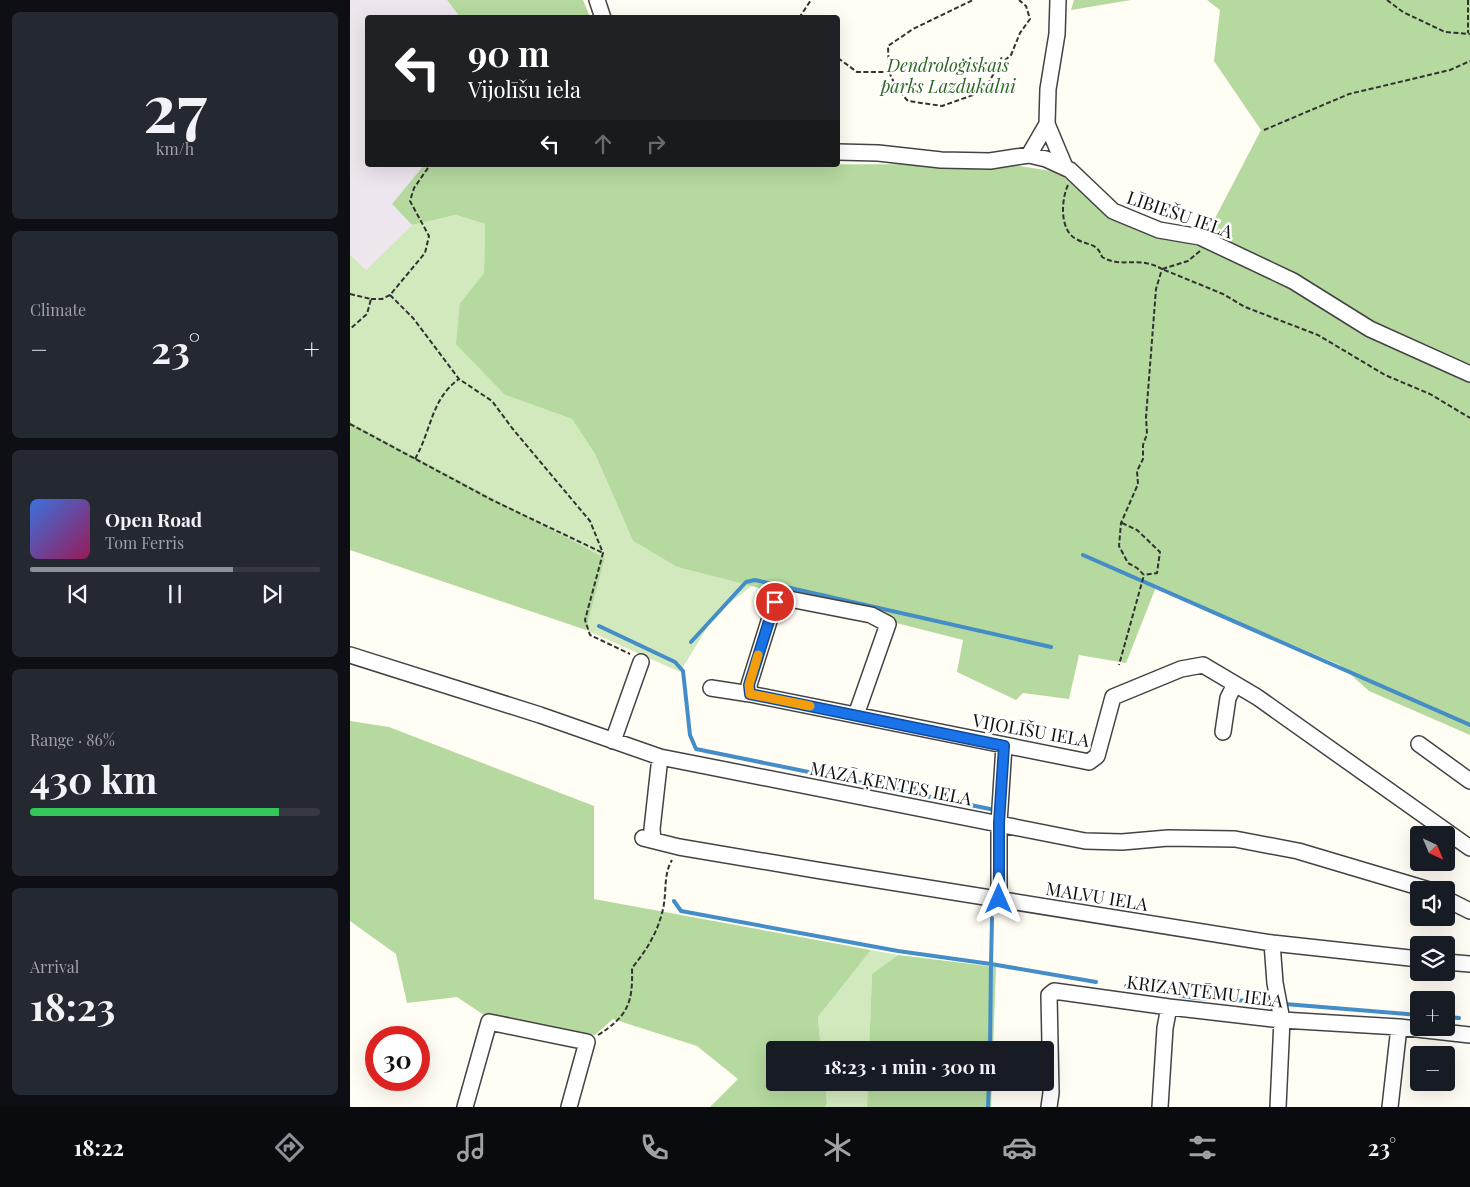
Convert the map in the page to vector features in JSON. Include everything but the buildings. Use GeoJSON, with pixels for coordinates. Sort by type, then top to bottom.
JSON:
{"type":"FeatureCollection","features":[{"type":"Feature","properties":{"kind":"street"},"geometry":{"type":"LineString","coordinates":[[597,0],[602,15]]}},
{"type":"Feature","properties":{"kind":"street"},"geometry":{"type":"LineString","coordinates":[[1058,0],[1057,34],[1048,89],[1047,124],[1070,171]]}},
{"type":"Feature","properties":{"kind":"street"},"geometry":{"type":"LineString","coordinates":[[1029,155],[1047,124]]}},
{"type":"Feature","properties":{"kind":"street","name":"LĪBIEŠU IELA"},"geometry":{"type":"LineString","coordinates":[[840,152],[878,153],[941,160],[1003,160],[1029,155],[1046,158],[1070,171],[1113,211],[1159,230],[1200,237],[1292,281],[1370,329],[1470,374]]}},
{"type":"Feature","properties":{"kind":"street"},"geometry":{"type":"LineString","coordinates":[[750,694],[749,685],[775,602],[779,597],[871,615],[888,624],[856,715]]}},
{"type":"Feature","properties":{"kind":"street","name":"MAZĀ ĶENTES IELA"},"geometry":{"type":"LineString","coordinates":[[350,655],[459,691],[540,715],[660,758],[1102,843],[1168,838],[1235,839],[1298,851],[1410,884]]}},
{"type":"Feature","properties":{"kind":"street"},"geometry":{"type":"LineString","coordinates":[[612,741],[641,662]]}},
{"type":"Feature","properties":{"kind":"street","name":"VIJOLĪŠU IELA"},"geometry":{"type":"LineString","coordinates":[[711,688],[750,694],[1004,746],[1093,761],[1097,756],[1113,697],[1181,669],[1204,665],[1235,684],[1470,848]]}},
{"type":"Feature","properties":{"kind":"street"},"geometry":{"type":"LineString","coordinates":[[1223,732],[1228,698],[1235,684]]}},
{"type":"Feature","properties":{"kind":"street"},"geometry":{"type":"LineString","coordinates":[[1419,744],[1470,782]]}},
{"type":"Feature","properties":{"kind":"street"},"geometry":{"type":"LineString","coordinates":[[999,899],[999,823],[1004,746]]}},
{"type":"Feature","properties":{"kind":"street","name":"MALVU IELA"},"geometry":{"type":"LineString","coordinates":[[660,758],[652,829],[648,839],[679,847],[1272,943],[1410,958]]}},
{"type":"Feature","properties":{"kind":"street"},"geometry":{"type":"LineString","coordinates":[[1455,904],[1470,911]]}},
{"type":"Feature","properties":{"kind":"street"},"geometry":{"type":"LineString","coordinates":[[1272,943],[1275,983],[1282,1020],[1278,1107]]}},
{"type":"Feature","properties":{"kind":"street"},"geometry":{"type":"LineString","coordinates":[[1455,963],[1470,964]]}},
{"type":"Feature","properties":{"kind":"street","name":"KRIZANTĒMU IELA"},"geometry":{"type":"LineString","coordinates":[[1048,1107],[1051,1093],[1049,995],[1054,991],[1061,990],[1169,1007],[1282,1020],[1399,1027],[1470,1035]]}},
{"type":"Feature","properties":{"kind":"street"},"geometry":{"type":"LineString","coordinates":[[1160,1107],[1165,1028],[1169,1007]]}},
{"type":"Feature","properties":{"kind":"street"},"geometry":{"type":"LineString","coordinates":[[465,1107],[489,1022],[587,1042],[569,1107]]}},
{"type":"Feature","properties":{"kind":"street"},"geometry":{"type":"LineString","coordinates":[[1390,1107],[1399,1027]]}},
{"type":"Feature","properties":{"kind":"path"},"geometry":{"type":"LineString","coordinates":[[801,15],[811,0]]}},
{"type":"Feature","properties":{"kind":"path"},"geometry":{"type":"LineString","coordinates":[[973,0],[912,29],[888,46],[889,72],[897,90],[908,101],[942,106],[973,95],[989,82],[998,66],[1011,55],[1020,33],[1030,19],[1026,6],[1019,0]]}},
{"type":"Feature","properties":{"kind":"path"},"geometry":{"type":"LineString","coordinates":[[1387,0],[1403,12],[1444,32],[1469,34],[1468,0]]}},
{"type":"Feature","properties":{"kind":"path"},"geometry":{"type":"LineString","coordinates":[[840,59],[858,72],[889,72]]}},
{"type":"Feature","properties":{"kind":"path"},"geometry":{"type":"LineString","coordinates":[[1264,130],[1349,94],[1450,70],[1470,61]]}},
{"type":"Feature","properties":{"kind":"path"},"geometry":{"type":"LineString","coordinates":[[350,294],[371,299],[390,295],[425,253],[429,236],[410,201],[414,188],[429,167]]}},
{"type":"Feature","properties":{"kind":"path"},"geometry":{"type":"LineString","coordinates":[[1070,171],[1064,194],[1063,219],[1069,232],[1077,240],[1092,243],[1099,248],[1102,257],[1111,262],[1150,262],[1162,269],[1223,294],[1245,307],[1318,335],[1385,375],[1430,394],[1470,418]]}},
{"type":"Feature","properties":{"kind":"path"},"geometry":{"type":"LineString","coordinates":[[1162,269],[1188,261],[1210,242]]}},
{"type":"Feature","properties":{"kind":"path"},"geometry":{"type":"LineString","coordinates":[[1144,577],[1138,568],[1128,564],[1119,546],[1122,523],[1138,484],[1137,471],[1143,460],[1143,445],[1147,434],[1146,417],[1156,289],[1162,269]]}},
{"type":"Feature","properties":{"kind":"path"},"geometry":{"type":"LineString","coordinates":[[390,295],[413,318],[459,379],[492,400],[512,428],[590,521],[603,553],[585,620],[590,635],[641,662]]}},
{"type":"Feature","properties":{"kind":"path"},"geometry":{"type":"LineString","coordinates":[[350,329],[367,314],[371,299]]}},
{"type":"Feature","properties":{"kind":"path"},"geometry":{"type":"LineString","coordinates":[[415,459],[434,418],[434,407],[447,388],[459,379]]}},
{"type":"Feature","properties":{"kind":"path"},"geometry":{"type":"LineString","coordinates":[[350,424],[492,500],[603,553]]}},
{"type":"Feature","properties":{"kind":"path"},"geometry":{"type":"LineString","coordinates":[[1122,523],[1137,530],[1160,552],[1157,573],[1144,577]]}},
{"type":"Feature","properties":{"kind":"path"},"geometry":{"type":"LineString","coordinates":[[1119,665],[1144,577]]}},
{"type":"Feature","properties":{"kind":"path"},"geometry":{"type":"LineString","coordinates":[[587,1042],[623,1016],[633,993],[632,968],[648,948],[663,910],[667,869],[679,847]]}},
{"type":"Feature","properties":{"kind":"shaded area"},"geometry":{"type":"Polygon","coordinates":[[[350,0],[447,0],[458,15],[365,15],[365,167],[422,167],[392,204],[412,225],[366,270],[350,254],[350,0]]]}},
{"type":"Feature","properties":{"kind":"green space"},"geometry":{"type":"Polygon","coordinates":[[[447,0],[583,0],[589,15],[458,15],[447,0]]]}},
{"type":"Feature","properties":{"kind":"green space"},"geometry":{"type":"Polygon","coordinates":[[[1074,0],[1131,0],[1071,10],[1074,0]]]}},
{"type":"Feature","properties":{"kind":"green space"},"geometry":{"type":"Polygon","coordinates":[[[1207,0],[1470,0],[1470,735],[1369,691],[1340,665],[1156,587],[1126,663],[1079,655],[1069,699],[1023,693],[1016,700],[957,672],[963,640],[677,567],[633,541],[595,454],[572,419],[505,395],[456,344],[460,303],[484,273],[485,224],[456,215],[412,225],[392,204],[422,167],[840,167],[840,164],[1007,164],[1058,172],[1109,216],[1200,247],[1261,130],[1214,61],[1220,10],[1207,0]]]}},
{"type":"Feature","properties":{"kind":"green space"},"geometry":{"type":"Polygon","coordinates":[[[456,215],[485,224],[484,273],[460,303],[505,395],[572,419],[595,454],[633,541],[677,567],[752,586],[716,613],[680,672],[586,630],[605,558],[350,422],[350,254],[366,270],[412,225],[456,215]]]}},
{"type":"Feature","properties":{"kind":"green space"},"geometry":{"type":"Polygon","coordinates":[[[350,422],[605,558],[586,630],[350,550],[350,422]]]}},
{"type":"Feature","properties":{"kind":"green space"},"geometry":{"type":"Polygon","coordinates":[[[350,721],[389,727],[594,806],[594,899],[871,950],[818,1017],[820,1041],[766,1041],[766,1091],[826,1091],[827,1104],[825,1107],[710,1107],[738,1079],[697,1046],[613,1019],[595,1035],[487,1017],[457,997],[407,1003],[396,954],[350,921],[350,721]]]}},
{"type":"Feature","properties":{"kind":"green space"},"geometry":{"type":"Polygon","coordinates":[[[871,950],[898,955],[872,974],[869,1041],[820,1041],[818,1017],[871,950]]]}},
{"type":"Feature","properties":{"kind":"green space"},"geometry":{"type":"Polygon","coordinates":[[[898,955],[996,967],[993,1041],[869,1041],[872,974],[898,955]]]}},
{"type":"Feature","properties":{"kind":"green space"},"geometry":{"type":"Polygon","coordinates":[[[826,1091],[868,1091],[867,1107],[825,1107],[827,1104],[826,1091]]]}},
{"type":"Feature","properties":{"kind":"green space"},"geometry":{"type":"Polygon","coordinates":[[[868,1091],[992,1091],[991,1107],[867,1107],[868,1091]]]}},
{"type":"Feature","properties":{"kind":"waterway"},"geometry":{"type":"LineString","coordinates":[[1083,555],[1470,725]]}},
{"type":"Feature","properties":{"kind":"waterway"},"geometry":{"type":"LineString","coordinates":[[691,642],[746,582],[755,580],[1051,647]]}},
{"type":"Feature","properties":{"kind":"waterway"},"geometry":{"type":"LineString","coordinates":[[599,626],[675,662],[683,671],[690,735],[696,749],[990,809]]}},
{"type":"Feature","properties":{"kind":"waterway"},"geometry":{"type":"LineString","coordinates":[[674,901],[681,911],[898,951],[991,964],[990,1041]]}},
{"type":"Feature","properties":{"kind":"waterway"},"geometry":{"type":"LineString","coordinates":[[992,918],[991,964],[1096,982]]}},
{"type":"Feature","properties":{"kind":"waterway"},"geometry":{"type":"LineString","coordinates":[[1126,986],[1195,998],[1268,1002]]}},
{"type":"Feature","properties":{"kind":"waterway"},"geometry":{"type":"LineString","coordinates":[[1285,1004],[1410,1014]]}},
{"type":"Feature","properties":{"kind":"waterway"},"geometry":{"type":"LineString","coordinates":[[1455,1018],[1459,1018]]}},
{"type":"Feature","properties":{"kind":"waterway"},"geometry":{"type":"LineString","coordinates":[[988,1107],[989,1091]]}},
{"type":"Feature","properties":{"kind":"slow traffic"},"geometry":{"type":"LineString","coordinates":[[758,655],[749,685],[750,694],[810,706]]}},
{"type":"Feature","properties":{"kind":"route"},"geometry":{"type":"LineString","coordinates":[[775,602],[749,685],[750,694],[1004,746],[999,823],[999,899]]}},
{"type":"Feature","properties":{"kind":"park label","name":"Dendroloģiskais parks Lazdukalni"},"geometry":{"type":"Point","coordinates":[948,75]}}]}
